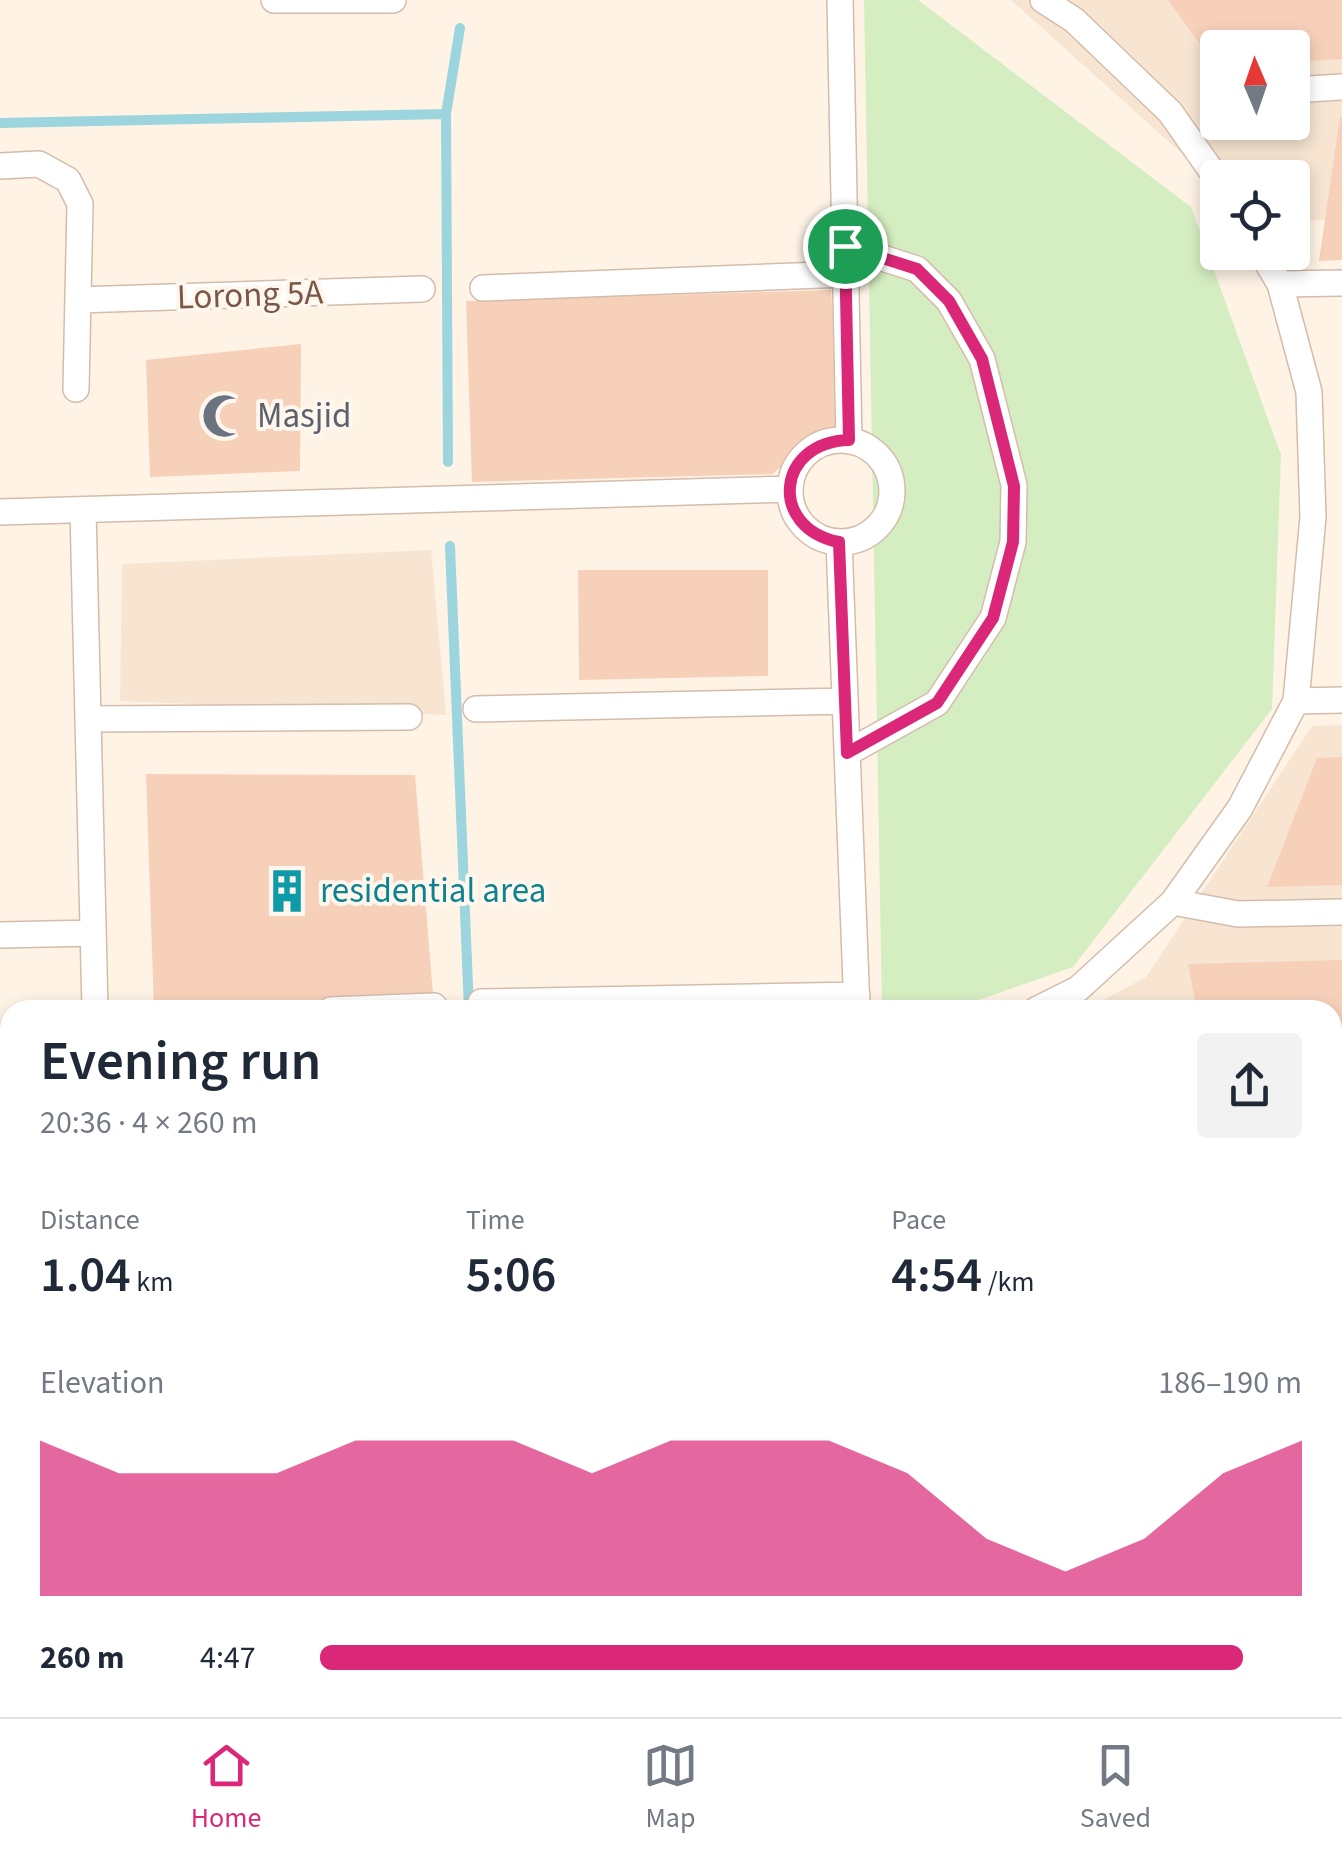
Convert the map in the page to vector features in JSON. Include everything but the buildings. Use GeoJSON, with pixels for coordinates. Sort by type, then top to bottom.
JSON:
{"type":"FeatureCollection","features":[{"type":"Feature","properties":{"kind":"street"},"geometry":{"type":"LineString","coordinates":[[274,0],[393,0]]}},
{"type":"Feature","properties":{"kind":"street"},"geometry":{"type":"LineString","coordinates":[[840,0],[849,440]]}},
{"type":"Feature","properties":{"kind":"street"},"geometry":{"type":"LineString","coordinates":[[1043,0],[1074,20],[1170,112],[1204,160]]}},
{"type":"Feature","properties":{"kind":"street"},"geometry":{"type":"LineString","coordinates":[[1310,89],[1342,87]]}},
{"type":"Feature","properties":{"kind":"street"},"geometry":{"type":"LineString","coordinates":[[0,166],[39,164],[68,180],[80,204],[76,389]]}},
{"type":"Feature","properties":{"kind":"street"},"geometry":{"type":"LineString","coordinates":[[845,246],[917,269],[949,301],[982,359],[1014,486],[1013,542],[993,618],[937,703],[847,753]]}},
{"type":"Feature","properties":{"kind":"street"},"geometry":{"type":"LineString","coordinates":[[1056,1000],[1078,989],[1173,902],[1240,808],[1296,701],[1313,517],[1310,410],[1309,392],[1280,284],[1272,270]]}},
{"type":"Feature","properties":{"kind":"street"},"geometry":{"type":"LineString","coordinates":[[482,288],[846,274]]}},
{"type":"Feature","properties":{"kind":"street"},"geometry":{"type":"LineString","coordinates":[[1280,284],[1342,282]]}},
{"type":"Feature","properties":{"kind":"street","name":"Lorong 5A"},"geometry":{"type":"LineString","coordinates":[[78,300],[422,289]]}},
{"type":"Feature","properties":{"kind":"street"},"geometry":{"type":"LineString","coordinates":[[849,440],[879,456],[892,487],[883,520],[856,540],[839,542],[823,538],[798,520],[790,489],[793,472],[815,446],[849,440]]}},
{"type":"Feature","properties":{"kind":"street"},"geometry":{"type":"LineString","coordinates":[[0,512],[790,489]]}},
{"type":"Feature","properties":{"kind":"street"},"geometry":{"type":"LineString","coordinates":[[84,510],[95,1000]]}},
{"type":"Feature","properties":{"kind":"street"},"geometry":{"type":"LineString","coordinates":[[839,542],[857,1000]]}},
{"type":"Feature","properties":{"kind":"street"},"geometry":{"type":"LineString","coordinates":[[1296,701],[1342,700]]}},
{"type":"Feature","properties":{"kind":"street"},"geometry":{"type":"LineString","coordinates":[[476,709],[845,701]]}},
{"type":"Feature","properties":{"kind":"street"},"geometry":{"type":"LineString","coordinates":[[88,719],[409,717]]}},
{"type":"Feature","properties":{"kind":"street"},"geometry":{"type":"LineString","coordinates":[[1173,902],[1238,914],[1342,912]]}},
{"type":"Feature","properties":{"kind":"street"},"geometry":{"type":"LineString","coordinates":[[0,935],[93,933]]}},
{"type":"Feature","properties":{"kind":"shaded area"},"geometry":{"type":"Polygon","coordinates":[[[1011,0],[1342,0],[1342,219],[1310,220],[1310,160],[1200,160],[1200,170],[1011,0]]]}},
{"type":"Feature","properties":{"kind":"shaded area"},"geometry":{"type":"Polygon","coordinates":[[[431,550],[446,715],[120,701],[122,564],[431,550]]]}},
{"type":"Feature","properties":{"kind":"shaded area"},"geometry":{"type":"Polygon","coordinates":[[[1342,725],[1342,1000],[1103,1000],[1146,977],[1312,726],[1342,725]]]}},
{"type":"Feature","properties":{"kind":"green space"},"geometry":{"type":"Polygon","coordinates":[[[864,0],[918,0],[1191,207],[1200,232],[1200,270],[1214,270],[1281,455],[1272,709],[1073,967],[979,1000],[882,1000],[864,0]]]}},
{"type":"Feature","properties":{"kind":"waterway"},"geometry":{"type":"LineString","coordinates":[[448,462],[446,114],[460,28]]}},
{"type":"Feature","properties":{"kind":"waterway"},"geometry":{"type":"LineString","coordinates":[[0,123],[446,114]]}},
{"type":"Feature","properties":{"kind":"waterway"},"geometry":{"type":"LineString","coordinates":[[450,546],[469,1000]]}},
{"type":"Feature","properties":{"kind":"place","name":"Masjid"},"geometry":{"type":"Point","coordinates":[224,416]}},
{"type":"Feature","properties":{"kind":"place","name":"residential area"},"geometry":{"type":"Point","coordinates":[287,891]}},
{"type":"Feature","properties":{"kind":"route"},"geometry":{"type":"LineString","coordinates":[[845,246],[917,269],[949,301],[982,359],[1014,486],[1013,542],[993,618],[937,703],[847,753],[839,542],[823,538],[798,520],[790,489],[793,472],[815,446],[849,440],[845,246]]}}]}
